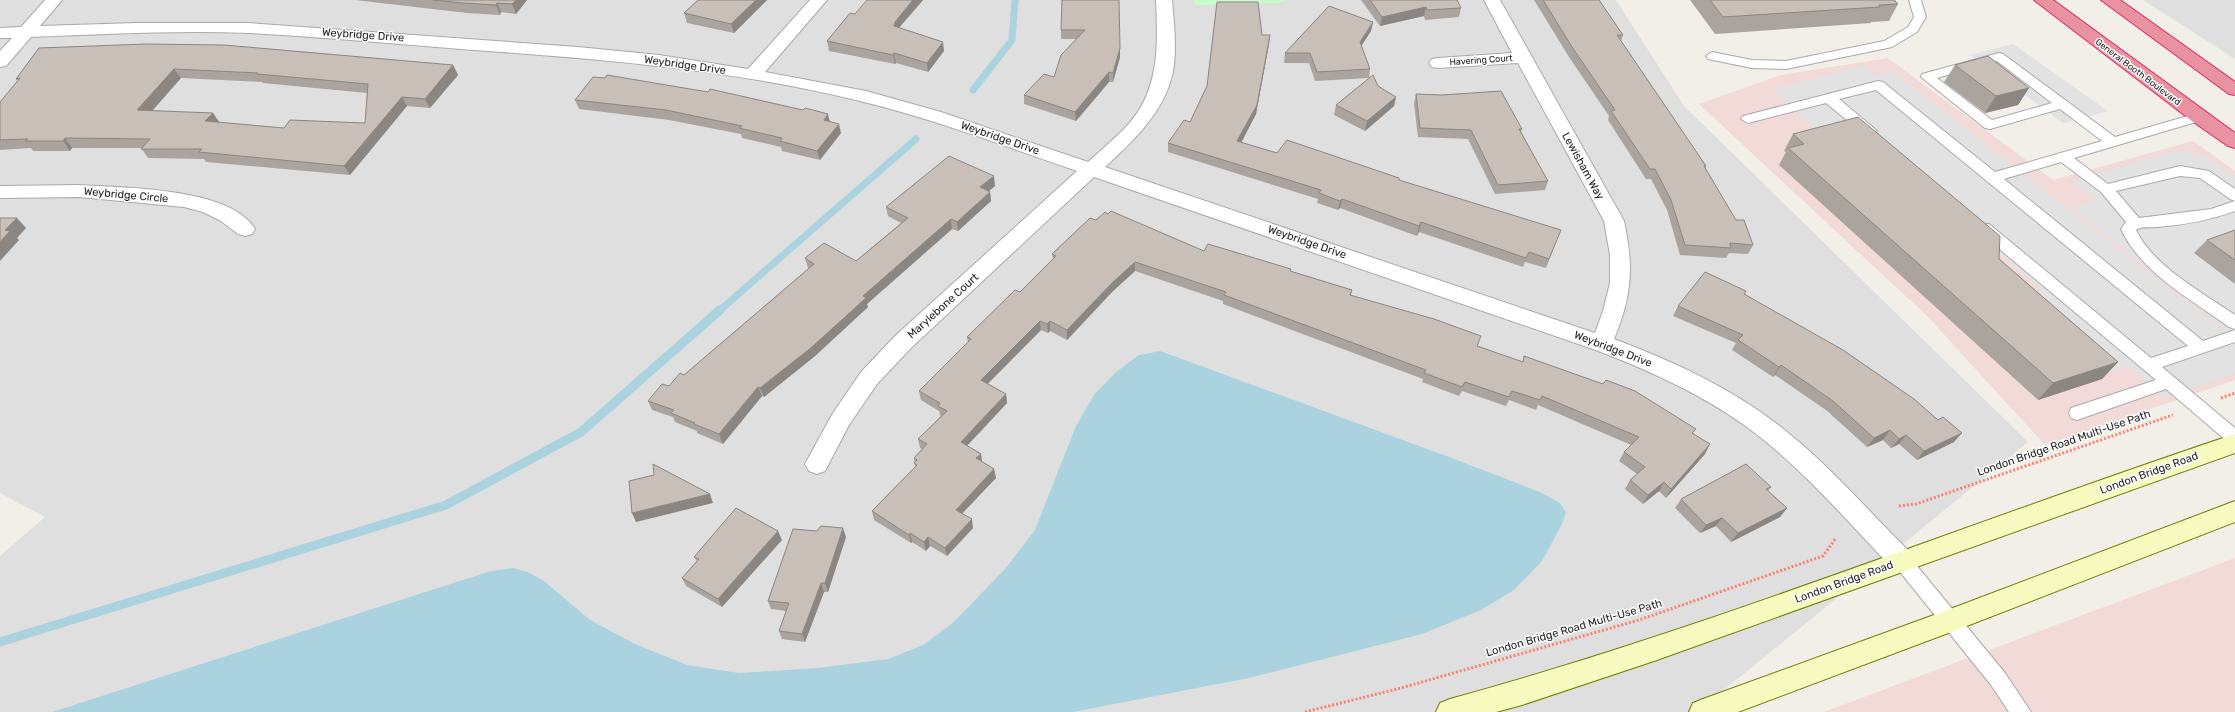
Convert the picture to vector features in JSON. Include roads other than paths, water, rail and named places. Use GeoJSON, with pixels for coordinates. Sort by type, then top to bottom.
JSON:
{"type":"FeatureCollection","features":[{"type":"Feature","properties":{"kind":"highway","name":"General Booth Boulevard"},"geometry":{"type":"LineString","coordinates":[[2042,0],[2198,117],[2235,142]]}},
{"type":"Feature","properties":{"kind":"highway"},"geometry":{"type":"LineString","coordinates":[[2109,0],[2235,90]]}},
{"type":"Feature","properties":{"kind":"main road","name":"London Bridge Road"},"geometry":{"type":"LineString","coordinates":[[1450,712],[1522,692],[1654,649],[2235,443]]}},
{"type":"Feature","properties":{"kind":"main road"},"geometry":{"type":"LineString","coordinates":[[1703,712],[1950,621],[2235,511]]}},
{"type":"Feature","properties":{"kind":"street"},"geometry":{"type":"LineString","coordinates":[[0,62],[54,0]]}},
{"type":"Feature","properties":{"kind":"street"},"geometry":{"type":"LineString","coordinates":[[753,74],[819,0]]}},
{"type":"Feature","properties":{"kind":"street"},"geometry":{"type":"LineString","coordinates":[[1093,169],[1132,132],[1149,110],[1160,88],[1166,70],[1167,52],[1164,0]]}},
{"type":"Feature","properties":{"kind":"street","name":"Lewisham Way"},"geometry":{"type":"LineString","coordinates":[[1492,0],[1614,221],[1621,250],[1622,281],[1616,311],[1601,343]]}},
{"type":"Feature","properties":{"kind":"street","name":"Weybridge Drive"},"geometry":{"type":"LineString","coordinates":[[0,33],[144,28],[272,29],[578,52],[659,60],[753,74],[866,97],[922,112],[1601,343],[1663,369],[1715,396],[1760,424],[1800,456],[1902,561]]}},
{"type":"Feature","properties":{"kind":"street","name":"Havering Court"},"geometry":{"type":"LineString","coordinates":[[1438,63],[1524,56]]}},
{"type":"Feature","properties":{"kind":"street","name":"Marylebone Court"},"geometry":{"type":"LineString","coordinates":[[817,464],[841,419],[869,378],[903,342],[1093,169]]}},
{"type":"Feature","properties":{"kind":"street","name":"Weybridge Circle"},"geometry":{"type":"LineString","coordinates":[[0,192],[79,191],[184,200],[210,207],[228,216],[245,229]]}},
{"type":"Feature","properties":{"kind":"lane"},"geometry":{"type":"LineString","coordinates":[[1712,56],[1752,64],[1786,65],[1888,44],[1913,29],[1920,17],[1915,0]]}},
{"type":"Feature","properties":{"kind":"lane"},"geometry":{"type":"LineString","coordinates":[[2062,104],[1990,125],[1927,77],[1999,57],[2113,142]]}},
{"type":"Feature","properties":{"kind":"lane"},"geometry":{"type":"LineString","coordinates":[[1748,119],[1878,85],[1993,176],[2200,348]]}},
{"type":"Feature","properties":{"kind":"lane"},"geometry":{"type":"LineString","coordinates":[[1829,98],[1883,144]]}},
{"type":"Feature","properties":{"kind":"lane"},"geometry":{"type":"LineString","coordinates":[[1993,176],[2198,117]]}},
{"type":"Feature","properties":{"kind":"lane"},"geometry":{"type":"LineString","coordinates":[[2062,156],[2106,190],[2135,223]]}},
{"type":"Feature","properties":{"kind":"lane"},"geometry":{"type":"LineString","coordinates":[[2106,190],[2180,171],[2204,174],[2235,196]]}},
{"type":"Feature","properties":{"kind":"lane"},"geometry":{"type":"LineString","coordinates":[[2235,206],[2213,214],[2158,222],[2135,223],[2128,229],[2130,239],[2146,256],[2235,323]]}},
{"type":"Feature","properties":{"kind":"lane"},"geometry":{"type":"LineString","coordinates":[[1974,219],[2235,438]]}},
{"type":"Feature","properties":{"kind":"lane"},"geometry":{"type":"LineString","coordinates":[[2149,365],[2235,336]]}},
{"type":"Feature","properties":{"kind":"lane"},"geometry":{"type":"LineString","coordinates":[[2077,413],[2168,382]]}},
{"type":"Feature","properties":{"kind":"lane"},"geometry":{"type":"LineString","coordinates":[[1902,561],[1998,679],[2021,712]]}},
{"type":"Feature","properties":{"kind":"water"},"geometry":{"type":"Polygon","coordinates":[[[1160,351],[1540,492],[1560,503],[1566,512],[1562,524],[1542,561],[1514,590],[1481,610],[1422,634],[1249,678],[1073,712],[52,712],[491,571],[513,568],[528,572],[544,581],[590,620],[635,644],[687,665],[739,673],[818,668],[888,659],[923,645],[954,622],[1005,569],[1035,530],[1076,426],[1094,395],[1116,372],[1139,355],[1160,351]]]}},
{"type":"Feature","properties":{"kind":"waterway"},"geometry":{"type":"LineString","coordinates":[[973,90],[1012,40],[1015,0]]}},
{"type":"Feature","properties":{"kind":"waterway"},"geometry":{"type":"LineString","coordinates":[[719,311],[916,139]]}},
{"type":"Feature","properties":{"kind":"waterway"},"geometry":{"type":"LineString","coordinates":[[0,642],[446,505],[581,432],[720,310]]}}]}
